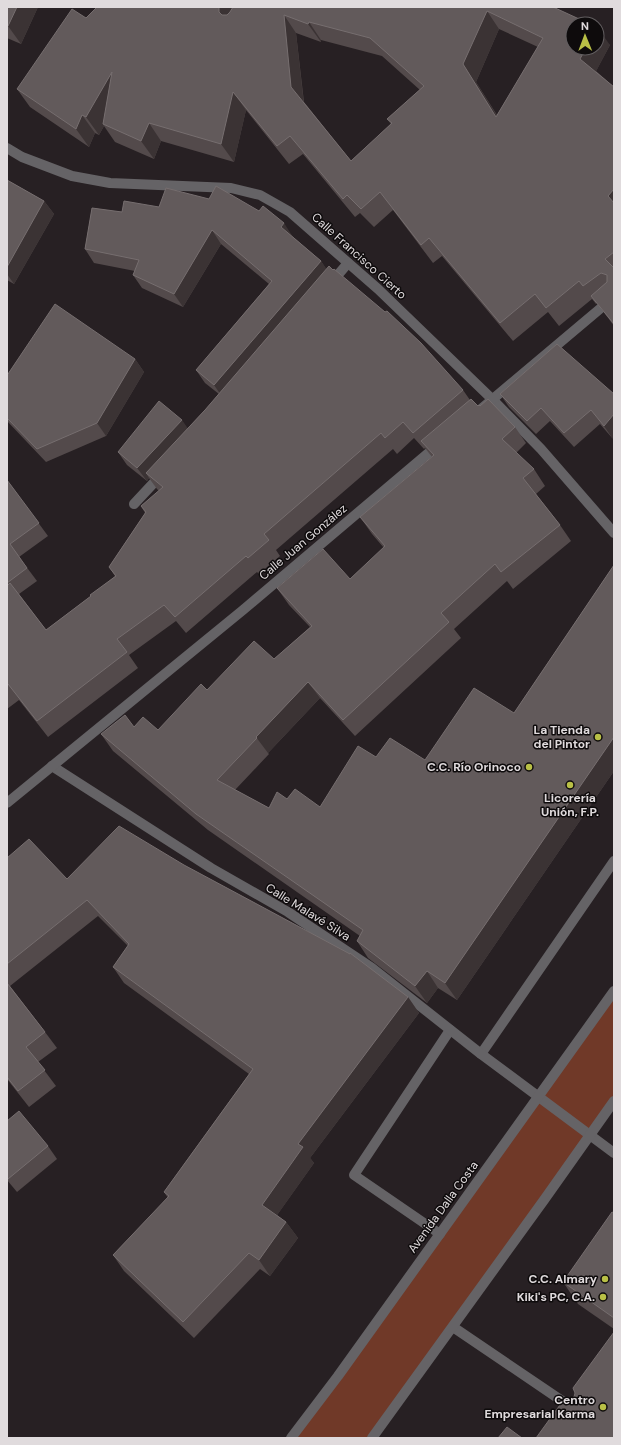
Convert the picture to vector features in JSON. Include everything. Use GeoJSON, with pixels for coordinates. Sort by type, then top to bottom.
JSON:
{"type":"FeatureCollection","features":[{"type":"Feature","properties":{"kind":"street","name":"Calle Francisco Cierto"},"geometry":{"type":"LineString","coordinates":[[7,148],[22,157],[72,176],[110,183],[231,188],[260,194],[290,212],[378,289],[492,399],[541,449],[614,533]]}},
{"type":"Feature","properties":{"kind":"street"},"geometry":{"type":"LineString","coordinates":[[323,292],[348,263]]}},
{"type":"Feature","properties":{"kind":"street"},"geometry":{"type":"LineString","coordinates":[[474,414],[614,297]]}},
{"type":"Feature","properties":{"kind":"street","name":"Calle Juan González"},"geometry":{"type":"LineString","coordinates":[[7,803],[243,610],[445,439]]}},
{"type":"Feature","properties":{"kind":"street"},"geometry":{"type":"LineString","coordinates":[[134,504],[170,466]]}},
{"type":"Feature","properties":{"kind":"street","name":"Calle Malavé Silva"},"geometry":{"type":"LineString","coordinates":[[52,766],[211,868],[288,912],[365,963],[481,1054],[614,1153]]}},
{"type":"Feature","properties":{"kind":"street"},"geometry":{"type":"LineString","coordinates":[[481,1054],[610,875],[614,861]]}},
{"type":"Feature","properties":{"kind":"street","name":"Avenida Dalla Costa"},"geometry":{"type":"LineString","coordinates":[[291,1438],[338,1376],[614,991]]}},
{"type":"Feature","properties":{"kind":"street"},"geometry":{"type":"LineString","coordinates":[[440,1234],[354,1175],[450,1030]]}},
{"type":"Feature","properties":{"kind":"street"},"geometry":{"type":"LineString","coordinates":[[372,1438],[612,1106]]}},
{"type":"Feature","properties":{"kind":"street"},"geometry":{"type":"LineString","coordinates":[[453,1327],[584,1415]]}},
{"type":"Feature","properties":{"kind":"shaded area"},"geometry":{"type":"Polygon","coordinates":[[[614,991],[614,1101],[372,1438],[291,1438],[614,991]]]}},
{"type":"Feature","properties":{"kind":"building"},"geometry":{"type":"Polygon","coordinates":[[[7,7],[17,7],[8,26],[7,26],[7,7]]]}},
{"type":"Feature","properties":{"kind":"building"},"geometry":{"type":"Polygon","coordinates":[[[97,7],[219,7],[219,12],[222,15],[227,15],[233,7],[553,7],[573,16],[565,16],[565,56],[582,56],[580,59],[614,87],[614,189],[608,196],[614,203],[614,252],[605,259],[614,268],[614,324],[591,296],[607,282],[607,275],[601,273],[583,286],[579,281],[546,308],[535,294],[500,323],[429,238],[421,245],[380,192],[361,209],[347,195],[343,199],[290,136],[277,146],[233,92],[221,144],[149,123],[141,141],[103,124],[112,72],[86,117],[82,115],[76,129],[17,89],[72,9],[86,18],[97,7]],[[487,11],[463,64],[496,117],[543,38],[487,11]],[[284,15],[291,87],[351,161],[392,123],[387,119],[424,86],[370,38],[309,22],[308,24],[284,15]]]}},
{"type":"Feature","properties":{"kind":"building"},"geometry":{"type":"Polygon","coordinates":[[[7,180],[44,201],[7,267],[7,180]]]}},
{"type":"Feature","properties":{"kind":"building"},"geometry":{"type":"Polygon","coordinates":[[[216,186],[259,211],[263,206],[284,223],[281,227],[321,261],[214,385],[196,370],[272,281],[212,230],[174,294],[133,275],[139,260],[85,249],[92,208],[122,212],[124,201],[159,207],[166,188],[209,199],[216,186]]]}},
{"type":"Feature","properties":{"kind":"building"},"geometry":{"type":"Polygon","coordinates":[[[329,266],[385,312],[387,311],[421,343],[463,390],[413,433],[403,422],[385,438],[381,433],[264,534],[269,540],[248,558],[246,556],[175,617],[164,605],[117,639],[127,652],[37,721],[8,684],[7,685],[7,586],[10,583],[46,630],[116,576],[109,567],[146,512],[141,506],[163,487],[146,473],[205,410],[329,266]]]}},
{"type":"Feature","properties":{"kind":"building"},"geometry":{"type":"Polygon","coordinates":[[[55,304],[135,359],[97,423],[37,449],[7,418],[7,373],[8,374],[55,304]]]}},
{"type":"Feature","properties":{"kind":"building"},"geometry":{"type":"Polygon","coordinates":[[[557,344],[614,394],[614,414],[604,426],[591,410],[564,433],[541,408],[527,421],[500,394],[557,344]]]}},
{"type":"Feature","properties":{"kind":"building"},"geometry":{"type":"Polygon","coordinates":[[[471,399],[478,406],[480,406],[488,399],[515,427],[502,439],[534,469],[523,478],[560,525],[501,572],[495,564],[441,613],[449,622],[343,720],[308,682],[217,780],[269,808],[277,792],[287,799],[295,789],[320,807],[358,746],[376,757],[390,738],[425,760],[474,688],[514,713],[614,565],[614,737],[445,983],[427,971],[415,986],[357,941],[363,930],[196,814],[101,734],[125,715],[134,727],[143,717],[158,730],[201,684],[207,690],[254,641],[274,659],[312,626],[277,588],[323,549],[350,579],[385,546],[360,517],[434,455],[421,441],[471,399]]]}},
{"type":"Feature","properties":{"kind":"building"},"geometry":{"type":"Polygon","coordinates":[[[159,401],[182,420],[137,468],[118,452],[159,401]]]}},
{"type":"Feature","properties":{"kind":"building"},"geometry":{"type":"Polygon","coordinates":[[[7,480],[39,523],[10,544],[27,568],[7,583],[7,480]]]}},
{"type":"Feature","properties":{"kind":"building"},"geometry":{"type":"Polygon","coordinates":[[[119,826],[184,865],[350,953],[408,997],[298,1144],[303,1147],[262,1205],[286,1222],[259,1260],[249,1253],[183,1322],[113,1255],[169,1196],[164,1192],[253,1069],[113,967],[129,944],[87,900],[7,964],[7,858],[29,839],[67,879],[119,826]]]}},
{"type":"Feature","properties":{"kind":"building"},"geometry":{"type":"Polygon","coordinates":[[[7,983],[45,1032],[26,1047],[45,1070],[18,1091],[7,1077],[7,983]]]}},
{"type":"Feature","properties":{"kind":"building"},"geometry":{"type":"Polygon","coordinates":[[[19,1111],[48,1146],[8,1179],[7,1121],[19,1111]]]}},
{"type":"Feature","properties":{"kind":"building"},"geometry":{"type":"Polygon","coordinates":[[[612,1212],[614,1213],[614,1318],[563,1282],[612,1212]]]}},
{"type":"Feature","properties":{"kind":"building"},"geometry":{"type":"Polygon","coordinates":[[[614,1332],[614,1438],[536,1438],[565,1398],[571,1399],[574,1397],[575,1393],[573,1388],[614,1332]]]}},
{"type":"Feature","properties":{"kind":"building"},"geometry":{"type":"Polygon","coordinates":[[[507,1427],[522,1438],[498,1438],[507,1427]]]}},
{"type":"Feature","properties":{"kind":"place","name":"La Tienda del Pintor"},"geometry":{"type":"Point","coordinates":[598,737]}},
{"type":"Feature","properties":{"kind":"place","name":"C.C. Río Orinoco"},"geometry":{"type":"Point","coordinates":[529,767]}},
{"type":"Feature","properties":{"kind":"place","name":"Licorería Unión, F.P."},"geometry":{"type":"Point","coordinates":[570,785]}},
{"type":"Feature","properties":{"kind":"place","name":"C.C. Almary"},"geometry":{"type":"Point","coordinates":[605,1279]}},
{"type":"Feature","properties":{"kind":"place","name":"Kiki's PC, C.A."},"geometry":{"type":"Point","coordinates":[603,1297]}},
{"type":"Feature","properties":{"kind":"place","name":"Centro Empresarial Karma"},"geometry":{"type":"Point","coordinates":[603,1407]}}]}
